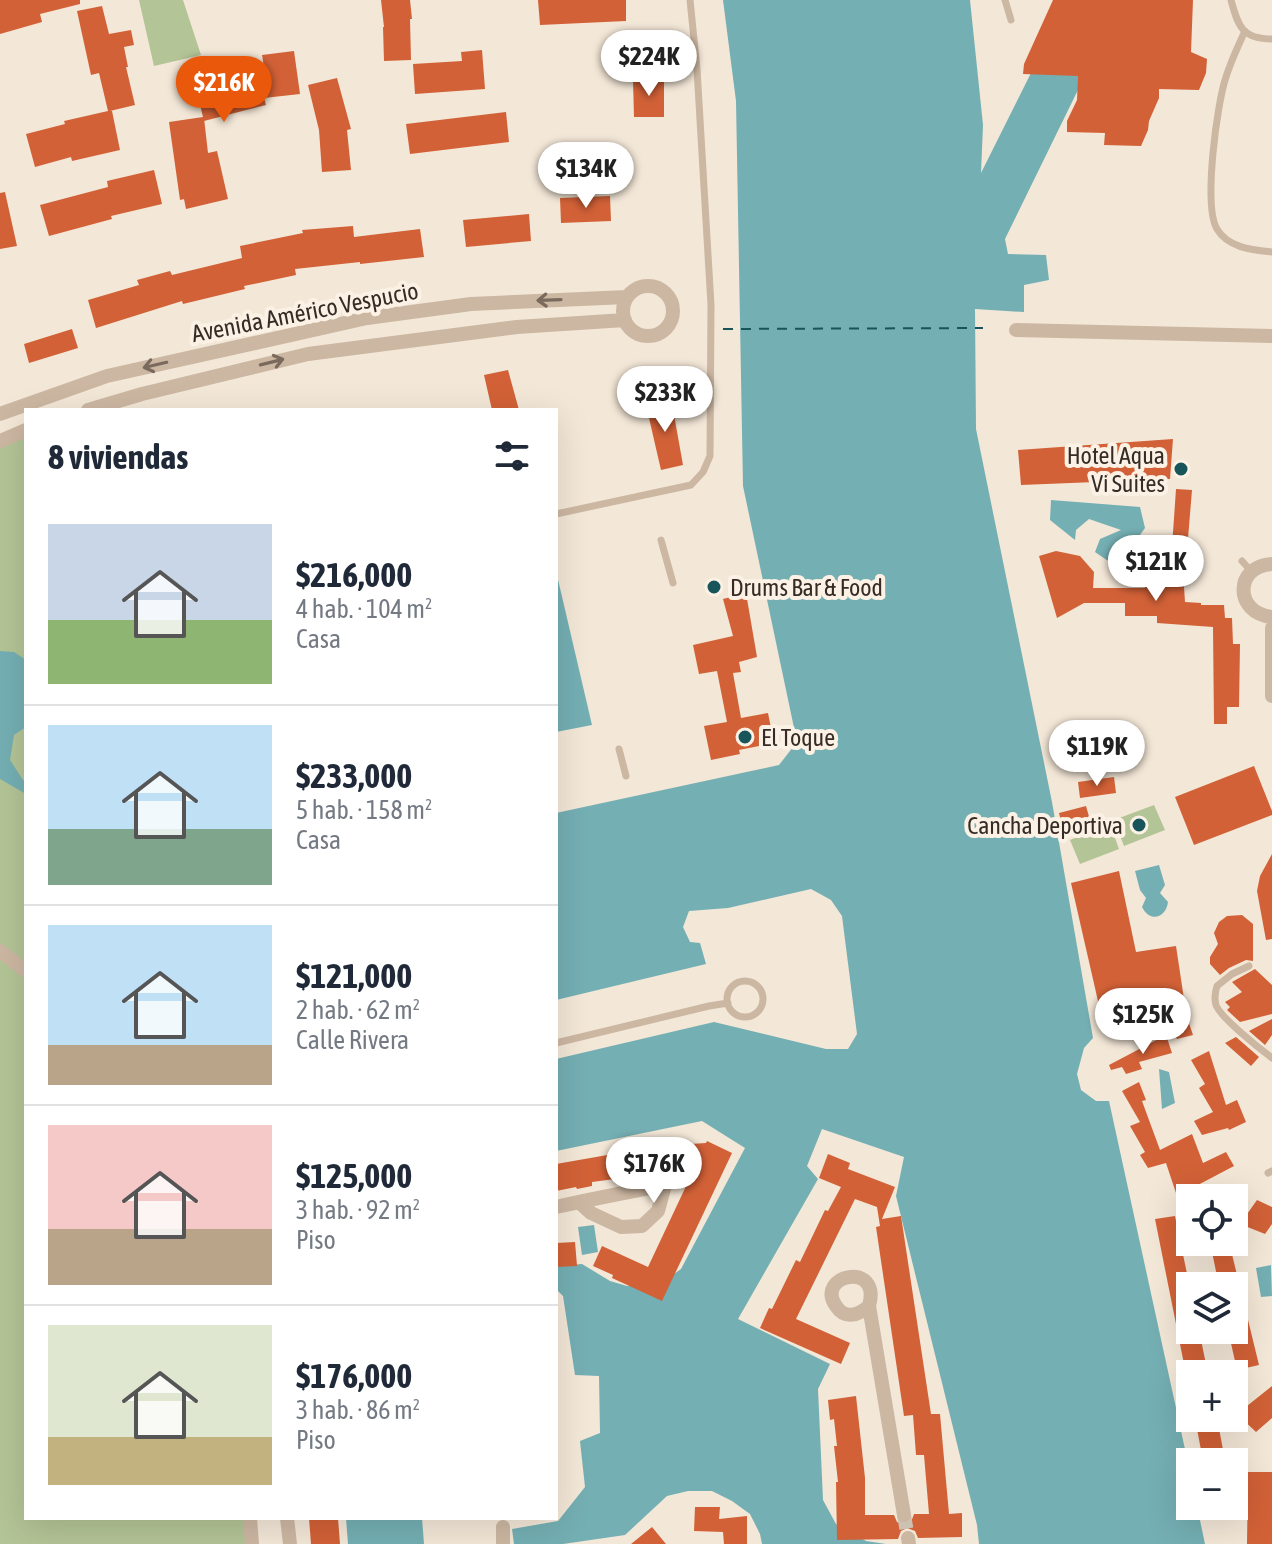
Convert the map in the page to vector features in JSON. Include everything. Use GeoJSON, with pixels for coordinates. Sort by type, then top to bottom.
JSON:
{"type":"FeatureCollection","features":[{"type":"Feature","properties":{"kind":"street"},"geometry":{"type":"LineString","coordinates":[[640,287],[656,287],[669,297],[673,313],[660,333],[636,332],[625,320],[623,313],[627,297],[640,287]]}},
{"type":"Feature","properties":{"kind":"street","name":"Avenida Américo Vespucio"},"geometry":{"type":"LineString","coordinates":[[0,414],[107,376],[367,318],[471,304],[627,297]]}},
{"type":"Feature","properties":{"kind":"street","name":"Avenida Américo Vespucio"},"geometry":{"type":"LineString","coordinates":[[99,408],[142,394],[308,354],[517,327],[625,320]]}},
{"type":"Feature","properties":{"kind":"street"},"geometry":{"type":"LineString","coordinates":[[1016,330],[1272,336]]}},
{"type":"Feature","properties":{"kind":"street"},"geometry":{"type":"LineString","coordinates":[[0,441],[24,431]]}},
{"type":"Feature","properties":{"kind":"street"},"geometry":{"type":"LineString","coordinates":[[1272,564],[1247,566],[1243,588],[1248,606],[1263,616],[1272,617]]}},
{"type":"Feature","properties":{"kind":"street"},"geometry":{"type":"LineString","coordinates":[[1272,628],[1272,696]]}},
{"type":"Feature","properties":{"kind":"street"},"geometry":{"type":"LineString","coordinates":[[0,951],[24,969]]}},
{"type":"Feature","properties":{"kind":"street"},"geometry":{"type":"LineString","coordinates":[[558,1207],[579,1202],[630,1191],[665,1185],[658,1211],[642,1226],[621,1227],[591,1213],[579,1202]]}},
{"type":"Feature","properties":{"kind":"street"},"geometry":{"type":"LineString","coordinates":[[869,1306],[904,1515]]}},
{"type":"Feature","properties":{"kind":"street"},"geometry":{"type":"LineString","coordinates":[[250,1520],[252,1544]]}},
{"type":"Feature","properties":{"kind":"street"},"geometry":{"type":"LineString","coordinates":[[287,1520],[290,1544]]}},
{"type":"Feature","properties":{"kind":"street"},"geometry":{"type":"LineString","coordinates":[[503,1527],[503,1544]]}},
{"type":"Feature","properties":{"kind":"lane"},"geometry":{"type":"LineString","coordinates":[[558,514],[691,485],[703,472],[710,456],[711,305],[690,0]]}},
{"type":"Feature","properties":{"kind":"lane"},"geometry":{"type":"LineString","coordinates":[[1005,0],[1011,20]]}},
{"type":"Feature","properties":{"kind":"lane"},"geometry":{"type":"LineString","coordinates":[[1231,0],[1236,20],[1245,31],[1256,39],[1272,39]]}},
{"type":"Feature","properties":{"kind":"lane"},"geometry":{"type":"LineString","coordinates":[[1245,31],[1225,78],[1216,120],[1211,203],[1216,228],[1230,242],[1249,249],[1272,252]]}},
{"type":"Feature","properties":{"kind":"lane"},"geometry":{"type":"LineString","coordinates":[[661,540],[673,583]]}},
{"type":"Feature","properties":{"kind":"lane"},"geometry":{"type":"LineString","coordinates":[[619,749],[626,776]]}},
{"type":"Feature","properties":{"kind":"lane"},"geometry":{"type":"LineString","coordinates":[[1249,966],[1217,986],[1216,1005],[1225,1017],[1272,1058]]}},
{"type":"Feature","properties":{"kind":"lane"},"geometry":{"type":"LineString","coordinates":[[741,981],[758,985],[763,995],[758,1012],[747,1017],[735,1013],[728,1003],[728,992],[741,981]]}},
{"type":"Feature","properties":{"kind":"lane"},"geometry":{"type":"LineString","coordinates":[[558,1043],[728,1003]]}},
{"type":"Feature","properties":{"kind":"green space"},"geometry":{"type":"Polygon","coordinates":[[[139,0],[183,0],[201,55],[154,66],[139,0]]]}},
{"type":"Feature","properties":{"kind":"green space"},"geometry":{"type":"Polygon","coordinates":[[[24,434],[24,1520],[250,1520],[252,1544],[0,1544],[0,443],[24,434]]]}},
{"type":"Feature","properties":{"kind":"green space","name":"Cancha Deportiva"},"geometry":{"type":"Polygon","coordinates":[[[1154,805],[1165,830],[1124,846],[1114,820],[1154,805]]]}},
{"type":"Feature","properties":{"kind":"green space","name":"Cancha Deportiva"},"geometry":{"type":"Polygon","coordinates":[[[1110,824],[1119,849],[1080,864],[1070,840],[1110,824]]]}},
{"type":"Feature","properties":{"kind":"water"},"geometry":{"type":"Polygon","coordinates":[[[723,0],[970,0],[983,125],[981,173],[1036,63],[1122,0],[1005,239],[1008,254],[1046,255],[1049,280],[1024,285],[1024,312],[975,309],[976,429],[1052,802],[1093,1038],[1084,1048],[1077,1074],[1081,1090],[1096,1101],[1109,1101],[1176,1408],[1176,1432],[1181,1432],[1185,1448],[1176,1448],[1176,1520],[1200,1520],[1205,1544],[979,1544],[977,1525],[896,1196],[904,1157],[822,1129],[807,1166],[818,1179],[738,1319],[830,1364],[818,1389],[823,1500],[836,1524],[866,1541],[886,1544],[762,1544],[750,1514],[732,1501],[712,1491],[688,1491],[667,1496],[625,1535],[563,1544],[514,1544],[512,1529],[558,1521],[585,1487],[580,1441],[600,1433],[599,1376],[575,1375],[563,1296],[558,1291],[558,1266],[582,1264],[610,1281],[627,1286],[660,1284],[681,1269],[745,1148],[702,1121],[558,1151],[558,1059],[714,1022],[826,1049],[848,1049],[857,1034],[842,916],[831,900],[811,889],[728,908],[689,911],[683,927],[690,942],[700,943],[706,964],[558,1000],[558,813],[779,765],[797,742],[743,486],[736,101],[723,0]]]}},
{"type":"Feature","properties":{"kind":"water"},"geometry":{"type":"Polygon","coordinates":[[[1051,500],[1140,507],[1145,528],[1117,567],[1095,552],[1100,539],[1121,530],[1089,519],[1076,530],[1075,540],[1050,520],[1051,500]]]}},
{"type":"Feature","properties":{"kind":"water"},"geometry":{"type":"Polygon","coordinates":[[[558,580],[592,725],[558,732],[558,580]]]}},
{"type":"Feature","properties":{"kind":"water"},"geometry":{"type":"Polygon","coordinates":[[[0,651],[14,652],[24,659],[24,728],[14,735],[10,760],[24,780],[24,793],[0,779],[0,651]]]}},
{"type":"Feature","properties":{"kind":"water"},"geometry":{"type":"Polygon","coordinates":[[[1159,865],[1165,885],[1160,893],[1168,902],[1161,915],[1153,917],[1142,907],[1146,898],[1140,890],[1135,871],[1159,865]]]}},
{"type":"Feature","properties":{"kind":"water"},"geometry":{"type":"Polygon","coordinates":[[[1159,1069],[1169,1072],[1175,1103],[1162,1109],[1159,1069]]]}},
{"type":"Feature","properties":{"kind":"water"},"geometry":{"type":"Polygon","coordinates":[[[594,1225],[598,1252],[582,1255],[578,1227],[594,1225]]]}},
{"type":"Feature","properties":{"kind":"water"},"geometry":{"type":"Polygon","coordinates":[[[1271,1265],[1272,1296],[1261,1297],[1256,1268],[1271,1265]]]}},
{"type":"Feature","properties":{"kind":"water"},"geometry":{"type":"Polygon","coordinates":[[[346,1520],[422,1520],[424,1544],[348,1544],[346,1520]]]}},
{"type":"Feature","properties":{"kind":"building"},"geometry":{"type":"Polygon","coordinates":[[[0,0],[80,0],[80,4],[40,14],[42,22],[0,34],[0,0]]]}},
{"type":"Feature","properties":{"kind":"building"},"geometry":{"type":"Polygon","coordinates":[[[381,0],[410,0],[411,60],[384,61],[381,0]]]}},
{"type":"Feature","properties":{"kind":"building"},"geometry":{"type":"Polygon","coordinates":[[[538,0],[626,0],[626,21],[540,25],[538,0]]]}},
{"type":"Feature","properties":{"kind":"building"},"geometry":{"type":"Polygon","coordinates":[[[1053,0],[1193,0],[1191,52],[1207,59],[1206,73],[1199,90],[1159,89],[1159,98],[1141,146],[1104,145],[1105,133],[1067,132],[1067,121],[1077,100],[1078,76],[1023,74],[1024,64],[1053,0]]]}},
{"type":"Feature","properties":{"kind":"building"},"geometry":{"type":"Polygon","coordinates":[[[102,6],[109,34],[131,30],[134,45],[124,47],[135,105],[110,111],[120,150],[72,161],[71,157],[35,167],[26,134],[108,111],[99,73],[91,75],[77,11],[102,6]]]}},
{"type":"Feature","properties":{"kind":"building"},"geometry":{"type":"Polygon","coordinates":[[[482,50],[485,89],[415,94],[413,64],[462,61],[461,52],[482,50]]]}},
{"type":"Feature","properties":{"kind":"building"},"geometry":{"type":"Polygon","coordinates":[[[294,51],[300,94],[264,98],[266,105],[204,121],[208,153],[217,151],[228,199],[186,209],[184,199],[180,200],[169,122],[203,117],[195,84],[264,67],[262,55],[294,51]]]}},
{"type":"Feature","properties":{"kind":"building"},"geometry":{"type":"Polygon","coordinates":[[[337,78],[351,129],[347,130],[351,170],[322,172],[319,130],[308,85],[337,78]]]}},
{"type":"Feature","properties":{"kind":"building"},"geometry":{"type":"Polygon","coordinates":[[[664,79],[664,117],[634,117],[633,80],[664,79]]]}},
{"type":"Feature","properties":{"kind":"building"},"geometry":{"type":"Polygon","coordinates":[[[506,112],[509,142],[410,154],[406,124],[506,112]]]}},
{"type":"Feature","properties":{"kind":"building"},"geometry":{"type":"Polygon","coordinates":[[[154,170],[162,204],[49,236],[40,205],[108,187],[107,181],[154,170]]]}},
{"type":"Feature","properties":{"kind":"building"},"geometry":{"type":"Polygon","coordinates":[[[5,192],[17,246],[0,249],[0,193],[5,192]]]}},
{"type":"Feature","properties":{"kind":"building"},"geometry":{"type":"Polygon","coordinates":[[[610,196],[611,221],[561,223],[560,198],[610,196]]]}},
{"type":"Feature","properties":{"kind":"building"},"geometry":{"type":"Polygon","coordinates":[[[529,214],[531,241],[466,247],[463,220],[529,214]]]}},
{"type":"Feature","properties":{"kind":"building"},"geometry":{"type":"Polygon","coordinates":[[[353,226],[354,237],[420,229],[424,257],[295,269],[296,275],[183,304],[182,301],[96,328],[88,300],[139,285],[137,280],[242,258],[240,246],[303,233],[302,230],[353,226]]]}},
{"type":"Feature","properties":{"kind":"building"},"geometry":{"type":"Polygon","coordinates":[[[72,329],[78,348],[29,363],[24,344],[72,329]]]}},
{"type":"Feature","properties":{"kind":"building"},"geometry":{"type":"Polygon","coordinates":[[[508,370],[518,408],[492,408],[484,375],[508,370]]]}},
{"type":"Feature","properties":{"kind":"building"},"geometry":{"type":"Polygon","coordinates":[[[671,398],[683,465],[661,470],[646,405],[671,398]]]}},
{"type":"Feature","properties":{"kind":"building"},"geometry":{"type":"Polygon","coordinates":[[[1173,439],[1170,479],[1021,485],[1018,450],[1173,439]]]}},
{"type":"Feature","properties":{"kind":"building"},"geometry":{"type":"Polygon","coordinates":[[[1176,489],[1192,490],[1185,602],[1224,605],[1225,618],[1232,618],[1233,644],[1240,644],[1239,707],[1227,707],[1227,724],[1214,724],[1213,627],[1157,623],[1157,616],[1125,616],[1125,603],[1084,603],[1057,618],[1039,556],[1056,551],[1080,556],[1094,572],[1093,588],[1145,588],[1145,581],[1167,580],[1169,558],[1162,557],[1163,546],[1172,547],[1176,489]]]}},
{"type":"Feature","properties":{"kind":"building"},"geometry":{"type":"Polygon","coordinates":[[[746,593],[757,657],[739,662],[741,672],[733,673],[741,718],[768,713],[774,743],[711,760],[704,726],[727,722],[717,671],[699,674],[693,645],[733,636],[723,599],[746,593]]]}},
{"type":"Feature","properties":{"kind":"building"},"geometry":{"type":"Polygon","coordinates":[[[1254,766],[1272,815],[1194,845],[1175,797],[1254,766]]]}},
{"type":"Feature","properties":{"kind":"building"},"geometry":{"type":"Polygon","coordinates":[[[1114,777],[1116,793],[1080,798],[1078,782],[1114,777]]]}},
{"type":"Feature","properties":{"kind":"building"},"geometry":{"type":"Polygon","coordinates":[[[1086,806],[1092,827],[1064,834],[1059,813],[1086,806]]]}},
{"type":"Feature","properties":{"kind":"building"},"geometry":{"type":"Polygon","coordinates":[[[1272,854],[1272,939],[1266,940],[1257,891],[1260,876],[1272,854]]]}},
{"type":"Feature","properties":{"kind":"building"},"geometry":{"type":"Polygon","coordinates":[[[1119,871],[1136,952],[1176,946],[1184,999],[1181,1000],[1193,1035],[1177,1039],[1161,1011],[1106,1036],[1071,883],[1119,871]]]}},
{"type":"Feature","properties":{"kind":"building"},"geometry":{"type":"Polygon","coordinates":[[[1242,915],[1253,924],[1253,961],[1246,960],[1220,975],[1210,964],[1210,957],[1218,944],[1214,933],[1219,922],[1227,916],[1242,915]]]}},
{"type":"Feature","properties":{"kind":"building"},"geometry":{"type":"Polygon","coordinates":[[[1255,969],[1272,985],[1272,1014],[1240,1022],[1227,1010],[1230,1007],[1225,1002],[1242,992],[1232,982],[1255,969]]]}},
{"type":"Feature","properties":{"kind":"building"},"geometry":{"type":"Polygon","coordinates":[[[1272,1019],[1272,1035],[1265,1045],[1249,1031],[1272,1019]]]}},
{"type":"Feature","properties":{"kind":"building"},"geometry":{"type":"Polygon","coordinates":[[[1166,1035],[1172,1053],[1139,1062],[1142,1069],[1126,1074],[1122,1067],[1111,1070],[1109,1065],[1166,1035]]]}},
{"type":"Feature","properties":{"kind":"building"},"geometry":{"type":"Polygon","coordinates":[[[1236,1037],[1259,1057],[1251,1066],[1225,1043],[1236,1037]]]}},
{"type":"Feature","properties":{"kind":"building"},"geometry":{"type":"Polygon","coordinates":[[[1209,1051],[1226,1105],[1237,1100],[1246,1122],[1229,1130],[1202,1135],[1194,1121],[1213,1112],[1199,1088],[1205,1084],[1191,1060],[1209,1051]]]}},
{"type":"Feature","properties":{"kind":"building"},"geometry":{"type":"Polygon","coordinates":[[[1139,1082],[1146,1100],[1142,1101],[1160,1150],[1192,1134],[1203,1163],[1226,1152],[1234,1166],[1200,1184],[1176,1184],[1176,1193],[1166,1163],[1148,1168],[1140,1155],[1145,1152],[1130,1126],[1140,1122],[1122,1091],[1139,1082]]]}},
{"type":"Feature","properties":{"kind":"building"},"geometry":{"type":"Polygon","coordinates":[[[706,1143],[732,1153],[662,1301],[593,1266],[602,1246],[648,1267],[695,1167],[659,1169],[660,1173],[592,1182],[592,1186],[558,1191],[558,1164],[659,1146],[706,1143]]]}},
{"type":"Feature","properties":{"kind":"building"},"geometry":{"type":"Polygon","coordinates":[[[828,1154],[850,1163],[848,1169],[895,1187],[882,1219],[901,1216],[931,1414],[940,1414],[949,1514],[962,1513],[962,1537],[918,1538],[915,1531],[907,1528],[901,1531],[898,1539],[837,1540],[838,1482],[834,1446],[837,1446],[828,1400],[856,1396],[865,1478],[865,1515],[894,1515],[897,1522],[905,1525],[911,1522],[914,1514],[929,1514],[924,1455],[916,1455],[913,1415],[904,1416],[876,1227],[880,1226],[877,1207],[855,1199],[796,1319],[850,1343],[841,1364],[760,1328],[796,1260],[800,1262],[825,1210],[828,1211],[841,1187],[819,1178],[828,1154]]]}},
{"type":"Feature","properties":{"kind":"building"},"geometry":{"type":"Polygon","coordinates":[[[1257,1200],[1272,1207],[1272,1224],[1265,1234],[1248,1227],[1248,1213],[1257,1200]]]}},
{"type":"Feature","properties":{"kind":"building"},"geometry":{"type":"Polygon","coordinates":[[[1175,1216],[1176,1256],[1183,1256],[1187,1272],[1176,1272],[1176,1324],[1155,1219],[1175,1216]]]}},
{"type":"Feature","properties":{"kind":"building"},"geometry":{"type":"Polygon","coordinates":[[[575,1242],[577,1266],[558,1267],[558,1243],[575,1242]]]}},
{"type":"Feature","properties":{"kind":"building"},"geometry":{"type":"Polygon","coordinates":[[[1213,1256],[1232,1256],[1236,1272],[1216,1272],[1213,1256]]]}},
{"type":"Feature","properties":{"kind":"building"},"geometry":{"type":"Polygon","coordinates":[[[1248,1320],[1259,1365],[1248,1368],[1248,1360],[1235,1360],[1231,1344],[1248,1344],[1248,1320]]]}},
{"type":"Feature","properties":{"kind":"building"},"geometry":{"type":"Polygon","coordinates":[[[1180,1344],[1202,1344],[1205,1360],[1183,1360],[1180,1344]]]}},
{"type":"Feature","properties":{"kind":"building"},"geometry":{"type":"Polygon","coordinates":[[[1272,1386],[1272,1418],[1256,1432],[1248,1424],[1248,1405],[1272,1386]]]}},
{"type":"Feature","properties":{"kind":"building"},"geometry":{"type":"Polygon","coordinates":[[[1198,1432],[1220,1432],[1223,1448],[1201,1448],[1198,1432]]]}},
{"type":"Feature","properties":{"kind":"building"},"geometry":{"type":"Polygon","coordinates":[[[1248,1472],[1272,1472],[1272,1544],[1247,1544],[1248,1472]]]}},
{"type":"Feature","properties":{"kind":"building"},"geometry":{"type":"Polygon","coordinates":[[[695,1507],[720,1507],[719,1519],[747,1516],[747,1544],[724,1544],[723,1532],[694,1531],[695,1507]]]}},
{"type":"Feature","properties":{"kind":"building"},"geometry":{"type":"Polygon","coordinates":[[[309,1520],[338,1520],[340,1544],[311,1544],[309,1520]]]}},
{"type":"Feature","properties":{"kind":"building"},"geometry":{"type":"Polygon","coordinates":[[[652,1527],[666,1544],[631,1544],[652,1527]]]}},
{"type":"Feature","properties":{"kind":"ferry route"},"geometry":{"type":"LineString","coordinates":[[723,329],[983,328]]}},
{"type":"Feature","properties":{"kind":"tunnel"},"geometry":{"type":"LineString","coordinates":[[904,1515],[908,1538]]}},
{"type":"Feature","properties":{"kind":"place","name":"Hotel Aqua Vi Suites"},"geometry":{"type":"Point","coordinates":[1181,469]}},
{"type":"Feature","properties":{"kind":"place","name":"Drums Bar & Food"},"geometry":{"type":"Point","coordinates":[714,587]}},
{"type":"Feature","properties":{"kind":"place","name":"El Toque"},"geometry":{"type":"Point","coordinates":[745,737]}},
{"type":"Feature","properties":{"kind":"place","name":"Cancha Deportiva"},"geometry":{"type":"Point","coordinates":[1139,825]}}]}
